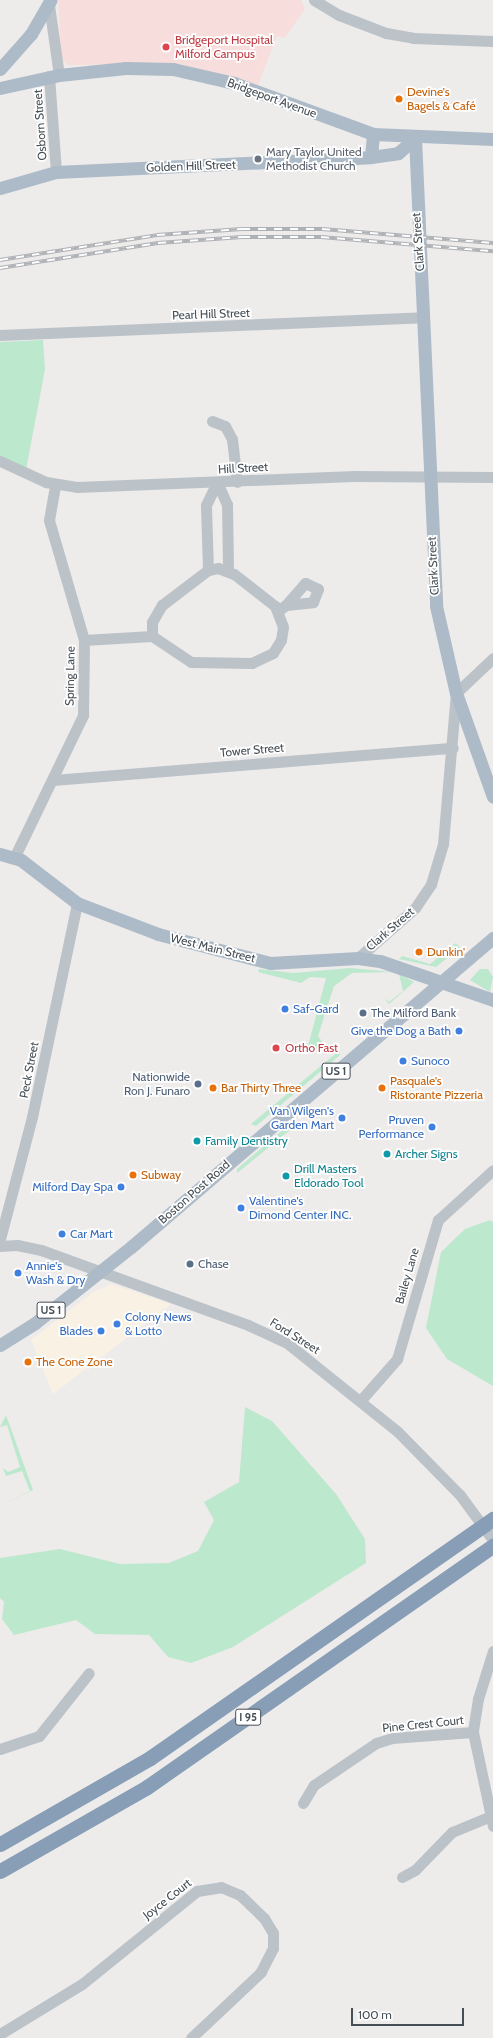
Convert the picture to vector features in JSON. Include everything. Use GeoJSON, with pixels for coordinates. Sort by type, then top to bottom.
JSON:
{"type":"FeatureCollection","features":[{"type":"Feature","properties":{"kind":"highway","name":"I 95"},"geometry":{"type":"LineString","coordinates":[[0,1844],[56,1815],[150,1758],[492,1520]]}},
{"type":"Feature","properties":{"kind":"highway","name":"I 95"},"geometry":{"type":"LineString","coordinates":[[0,1871],[147,1787],[491,1545]]}},
{"type":"Feature","properties":{"kind":"highway"},"geometry":{"type":"LineString","coordinates":[[0,1836],[56,1815]]}},
{"type":"Feature","properties":{"kind":"main road"},"geometry":{"type":"LineString","coordinates":[[0,69],[50,2]]}},
{"type":"Feature","properties":{"kind":"main road","name":"Bridgeport Avenue"},"geometry":{"type":"LineString","coordinates":[[0,88],[54,75],[126,68],[190,71],[234,83],[373,134],[415,138],[493,139]]}},
{"type":"Feature","properties":{"kind":"main road"},"geometry":{"type":"LineString","coordinates":[[371,158],[373,134]]}},
{"type":"Feature","properties":{"kind":"main road","name":"Golden Hill Street"},"geometry":{"type":"LineString","coordinates":[[0,188],[56,172],[371,158],[398,153],[415,138]]}},
{"type":"Feature","properties":{"kind":"main road","name":"Clark Street"},"geometry":{"type":"LineString","coordinates":[[415,138],[416,224],[423,317],[436,606],[456,693]]}},
{"type":"Feature","properties":{"kind":"main road"},"geometry":{"type":"LineString","coordinates":[[456,693],[493,797]]}},
{"type":"Feature","properties":{"kind":"main road","name":"West Main Street"},"geometry":{"type":"LineString","coordinates":[[0,854],[14,858],[77,903],[158,934],[270,963],[358,958],[391,963],[493,1000]]}},
{"type":"Feature","properties":{"kind":"main road","name":"Boston Post Road"},"geometry":{"type":"LineString","coordinates":[[0,1345],[100,1272],[493,938]]}},
{"type":"Feature","properties":{"kind":"street"},"geometry":{"type":"LineString","coordinates":[[314,0],[339,15],[386,33],[413,38],[493,41]]}},
{"type":"Feature","properties":{"kind":"street","name":"Osborn Street"},"geometry":{"type":"LineString","coordinates":[[50,2],[54,75],[56,172]]}},
{"type":"Feature","properties":{"kind":"street","name":"Pearl Hill Street"},"geometry":{"type":"LineString","coordinates":[[0,335],[423,317]]}},
{"type":"Feature","properties":{"kind":"street"},"geometry":{"type":"LineString","coordinates":[[212,421],[224,426],[232,439],[237,482]]}},
{"type":"Feature","properties":{"kind":"street","name":"Hill Street"},"geometry":{"type":"LineString","coordinates":[[0,461],[54,485],[237,482],[429,474],[493,476]]}},
{"type":"Feature","properties":{"kind":"street"},"geometry":{"type":"LineString","coordinates":[[208,570],[206,505],[217,482]]}},
{"type":"Feature","properties":{"kind":"street"},"geometry":{"type":"LineString","coordinates":[[217,482],[227,504],[228,570]]}},
{"type":"Feature","properties":{"kind":"street","name":"Spring Lane"},"geometry":{"type":"LineString","coordinates":[[14,858],[53,780],[83,715],[84,640],[49,520],[54,485]]}},
{"type":"Feature","properties":{"kind":"street"},"geometry":{"type":"LineString","coordinates":[[84,640],[152,636],[191,662],[257,662],[269,656],[281,640],[283,627],[282,608],[228,570],[208,570],[162,605],[152,622],[152,636]]}},
{"type":"Feature","properties":{"kind":"street"},"geometry":{"type":"LineString","coordinates":[[456,693],[493,658]]}},
{"type":"Feature","properties":{"kind":"street","name":"Clark Street"},"geometry":{"type":"LineString","coordinates":[[358,958],[415,908],[431,884],[443,844],[453,744],[456,693]]}},
{"type":"Feature","properties":{"kind":"street","name":"Tower Street"},"geometry":{"type":"LineString","coordinates":[[53,780],[453,744],[472,735]]}},
{"type":"Feature","properties":{"kind":"street","name":"Peck Street"},"geometry":{"type":"LineString","coordinates":[[0,1239],[32,1117],[77,903]]}},
{"type":"Feature","properties":{"kind":"street","name":"Bailey Lane"},"geometry":{"type":"LineString","coordinates":[[361,1400],[397,1359],[438,1220],[493,1170]]}},
{"type":"Feature","properties":{"kind":"street","name":"Ford Street"},"geometry":{"type":"LineString","coordinates":[[0,1246],[34,1247],[274,1336],[361,1400],[460,1495],[491,1545]]}},
{"type":"Feature","properties":{"kind":"street"},"geometry":{"type":"LineString","coordinates":[[402,1877],[415,1870],[452,1832],[492,1821],[473,1732],[478,1699],[493,1650]]}},
{"type":"Feature","properties":{"kind":"street"},"geometry":{"type":"LineString","coordinates":[[0,1749],[39,1736],[89,1673]]}},
{"type":"Feature","properties":{"kind":"street","name":"Pine Crest Court"},"geometry":{"type":"LineString","coordinates":[[303,1803],[314,1785],[376,1743],[392,1738],[473,1732]]}},
{"type":"Feature","properties":{"kind":"street","name":"Joyce Court"},"geometry":{"type":"LineString","coordinates":[[0,2034],[82,1984],[197,1891],[221,1887],[240,1895],[264,1918],[273,1933],[274,1948],[261,1972],[191,2038]]}},
{"type":"Feature","properties":{"kind":"shaded area","name":"Bridgeport Hospital Milford Campus"},"geometry":{"type":"Polygon","coordinates":[[[58,0],[301,0],[305,9],[285,38],[277,36],[258,85],[180,64],[67,65],[61,57],[58,0]]]}},
{"type":"Feature","properties":{"kind":"shaded area"},"geometry":{"type":"Polygon","coordinates":[[[111,1284],[171,1304],[53,1394],[31,1340],[92,1293],[111,1284]]]}},
{"type":"Feature","properties":{"kind":"green space"},"geometry":{"type":"Polygon","coordinates":[[[43,340],[45,369],[26,470],[0,456],[0,342],[43,340]]]}},
{"type":"Feature","properties":{"kind":"green space"},"geometry":{"type":"Polygon","coordinates":[[[456,943],[460,948],[436,967],[399,959],[402,956],[430,964],[456,943]]]}},
{"type":"Feature","properties":{"kind":"green space"},"geometry":{"type":"Polygon","coordinates":[[[350,968],[392,972],[352,973],[334,986],[318,1036],[331,1054],[308,1046],[326,978],[310,977],[301,983],[258,972],[259,969],[293,973],[350,968]]]}},
{"type":"Feature","properties":{"kind":"green space"},"geometry":{"type":"Polygon","coordinates":[[[480,969],[488,969],[493,977],[490,992],[470,980],[480,969]]]}},
{"type":"Feature","properties":{"kind":"green space"},"geometry":{"type":"Polygon","coordinates":[[[399,974],[414,982],[389,1004],[384,998],[389,1002],[403,991],[399,974]]]}},
{"type":"Feature","properties":{"kind":"green space"},"geometry":{"type":"Polygon","coordinates":[[[340,1050],[340,1055],[256,1126],[251,1124],[340,1050]]]}},
{"type":"Feature","properties":{"kind":"green space"},"geometry":{"type":"Polygon","coordinates":[[[290,1124],[294,1127],[237,1173],[237,1169],[290,1124]]]}},
{"type":"Feature","properties":{"kind":"green space"},"geometry":{"type":"Polygon","coordinates":[[[490,1220],[493,1222],[493,1386],[447,1359],[426,1328],[441,1252],[465,1229],[490,1220]]]}},
{"type":"Feature","properties":{"kind":"green space"},"geometry":{"type":"Polygon","coordinates":[[[245,1407],[272,1421],[336,1494],[365,1539],[366,1563],[233,1647],[191,1663],[168,1657],[149,1635],[95,1634],[76,1620],[14,1635],[2,1619],[4,1602],[0,1598],[0,1558],[60,1549],[120,1564],[169,1563],[198,1551],[214,1520],[204,1502],[239,1482],[245,1407]]]}},
{"type":"Feature","properties":{"kind":"green space"},"geometry":{"type":"Polygon","coordinates":[[[6,1415],[33,1490],[0,1506],[30,1491],[22,1471],[6,1476],[3,1468],[8,1472],[20,1467],[7,1425],[0,1427],[6,1415]]]}},
{"type":"Feature","properties":{"kind":"railway"},"geometry":{"type":"LineString","coordinates":[[0,260],[157,235],[242,229],[322,229],[493,243]]}},
{"type":"Feature","properties":{"kind":"railway"},"geometry":{"type":"LineString","coordinates":[[0,268],[158,243],[242,237],[321,237],[493,251]]}},
{"type":"Feature","properties":{"kind":"place","name":"Bridgeport Hospital Milford Campus"},"geometry":{"type":"Point","coordinates":[166,47]}},
{"type":"Feature","properties":{"kind":"place","name":"Devine's Bagels & Café"},"geometry":{"type":"Point","coordinates":[399,99]}},
{"type":"Feature","properties":{"kind":"place","name":"Mary Taylor United Methodist Church"},"geometry":{"type":"Point","coordinates":[258,159]}},
{"type":"Feature","properties":{"kind":"place","name":"Dunkin'"},"geometry":{"type":"Point","coordinates":[419,952]}},
{"type":"Feature","properties":{"kind":"place","name":"Saf-Gard"},"geometry":{"type":"Point","coordinates":[285,1009]}},
{"type":"Feature","properties":{"kind":"place","name":"The Milford Bank"},"geometry":{"type":"Point","coordinates":[363,1013]}},
{"type":"Feature","properties":{"kind":"place","name":"Give the Dog a Bath"},"geometry":{"type":"Point","coordinates":[459,1031]}},
{"type":"Feature","properties":{"kind":"place","name":"Ortho Fast"},"geometry":{"type":"Point","coordinates":[276,1048]}},
{"type":"Feature","properties":{"kind":"place","name":"Sunoco"},"geometry":{"type":"Point","coordinates":[403,1061]}},
{"type":"Feature","properties":{"kind":"place","name":"Nationwide Ron J. Funaro"},"geometry":{"type":"Point","coordinates":[198,1084]}},
{"type":"Feature","properties":{"kind":"place","name":"Bar Thirty Three"},"geometry":{"type":"Point","coordinates":[213,1088]}},
{"type":"Feature","properties":{"kind":"place","name":"Pasquale's Ristorante Pizzeria"},"geometry":{"type":"Point","coordinates":[382,1088]}},
{"type":"Feature","properties":{"kind":"place","name":"Van Wilgen's Garden Mart"},"geometry":{"type":"Point","coordinates":[342,1118]}},
{"type":"Feature","properties":{"kind":"place","name":"Pruven Performance"},"geometry":{"type":"Point","coordinates":[432,1127]}},
{"type":"Feature","properties":{"kind":"place","name":"Family Dentistry"},"geometry":{"type":"Point","coordinates":[197,1141]}},
{"type":"Feature","properties":{"kind":"place","name":"Archer Signs"},"geometry":{"type":"Point","coordinates":[387,1154]}},
{"type":"Feature","properties":{"kind":"place","name":"Subway"},"geometry":{"type":"Point","coordinates":[133,1175]}},
{"type":"Feature","properties":{"kind":"place","name":"Drill Masters Eldorado Tool"},"geometry":{"type":"Point","coordinates":[286,1176]}},
{"type":"Feature","properties":{"kind":"place","name":"Milford Day Spa"},"geometry":{"type":"Point","coordinates":[121,1187]}},
{"type":"Feature","properties":{"kind":"place","name":"Valentine's Dimond Center INC."},"geometry":{"type":"Point","coordinates":[241,1208]}},
{"type":"Feature","properties":{"kind":"place","name":"Car Mart"},"geometry":{"type":"Point","coordinates":[62,1234]}},
{"type":"Feature","properties":{"kind":"place","name":"Chase"},"geometry":{"type":"Point","coordinates":[190,1264]}},
{"type":"Feature","properties":{"kind":"place","name":"Annie's Wash & Dry"},"geometry":{"type":"Point","coordinates":[18,1273]}},
{"type":"Feature","properties":{"kind":"place","name":"Colony News & Lotto"},"geometry":{"type":"Point","coordinates":[117,1324]}},
{"type":"Feature","properties":{"kind":"place","name":"Blades"},"geometry":{"type":"Point","coordinates":[101,1331]}},
{"type":"Feature","properties":{"kind":"place","name":"The Cone Zone"},"geometry":{"type":"Point","coordinates":[28,1362]}}]}
